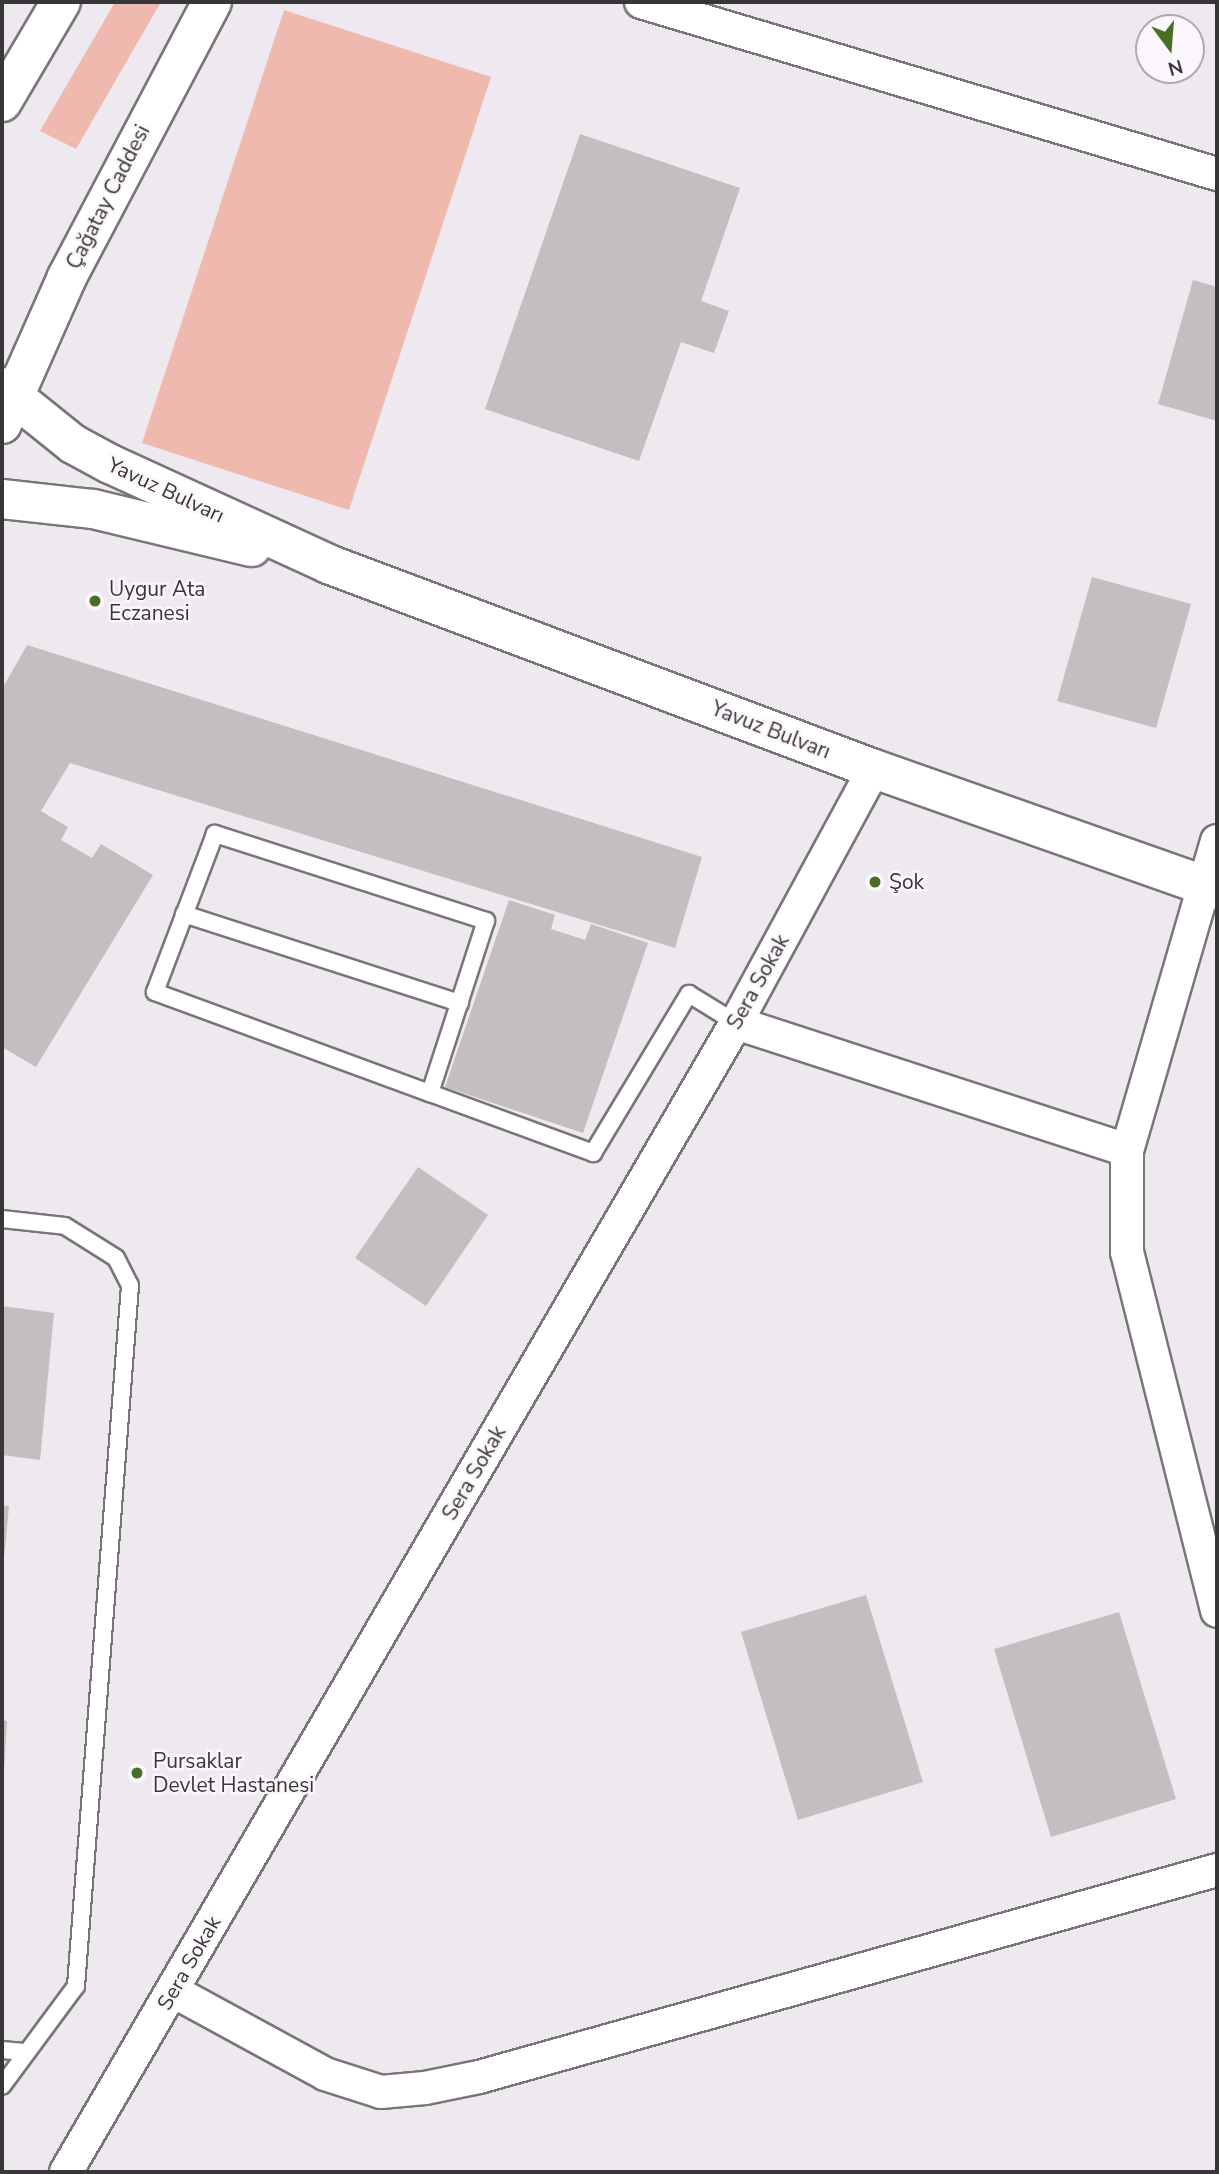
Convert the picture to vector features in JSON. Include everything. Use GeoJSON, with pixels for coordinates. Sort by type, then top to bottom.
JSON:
{"type":"FeatureCollection","features":[{"type":"Feature","properties":{"kind":"street"},"geometry":{"type":"LineString","coordinates":[[2,102],[61,2]]}},
{"type":"Feature","properties":{"kind":"street","name":"Çağatay Caddesi"},"geometry":{"type":"LineString","coordinates":[[6,403],[67,277],[212,2]]}},
{"type":"Feature","properties":{"kind":"street"},"geometry":{"type":"LineString","coordinates":[[641,2],[1217,174]]}},
{"type":"Feature","properties":{"kind":"street","name":"Yavuz Bulvarı"},"geometry":{"type":"LineString","coordinates":[[6,403],[110,464],[328,564],[874,769],[1210,887]]}},
{"type":"Feature","properties":{"kind":"street","name":"Yavuz Bulvarı"},"geometry":{"type":"LineString","coordinates":[[2,499],[93,509],[328,564]]}},
{"type":"Feature","properties":{"kind":"street","name":"Sera Sokak"},"geometry":{"type":"LineString","coordinates":[[66,2172],[736,1023],[874,769]]}},
{"type":"Feature","properties":{"kind":"street"},"geometry":{"type":"LineString","coordinates":[[1217,841],[1210,887],[1127,1150],[1127,1252],[1217,1611]]}},
{"type":"Feature","properties":{"kind":"street"},"geometry":{"type":"LineString","coordinates":[[736,1023],[1127,1150]]}},
{"type":"Feature","properties":{"kind":"street"},"geometry":{"type":"LineString","coordinates":[[173,1991],[325,2074],[381,2092],[425,2088],[479,2077],[1217,1870]]}},
{"type":"Feature","properties":{"kind":"lane"},"geometry":{"type":"LineString","coordinates":[[430,1093],[486,922],[215,834],[155,992],[593,1153],[689,994],[736,1023]]}},
{"type":"Feature","properties":{"kind":"lane"},"geometry":{"type":"LineString","coordinates":[[184,914],[460,1003]]}},
{"type":"Feature","properties":{"kind":"lane"},"geometry":{"type":"LineString","coordinates":[[2,1219],[65,1226],[116,1258],[130,1286],[76,1986],[2,2086]]}},
{"type":"Feature","properties":{"kind":"lane"},"geometry":{"type":"LineString","coordinates":[[2,2050],[27,2052]]}},
{"type":"Feature","properties":{"kind":"shaded area"},"geometry":{"type":"Polygon","coordinates":[[[115,2],[161,2],[76,149],[40,131],[115,2]]]}},
{"type":"Feature","properties":{"kind":"shaded area"},"geometry":{"type":"Polygon","coordinates":[[[284,10],[491,77],[349,510],[142,443],[284,10]]]}},
{"type":"Feature","properties":{"kind":"building"},"geometry":{"type":"Polygon","coordinates":[[[580,134],[740,188],[701,301],[729,311],[714,353],[681,342],[639,461],[485,409],[580,134]]]}},
{"type":"Feature","properties":{"kind":"building"},"geometry":{"type":"Polygon","coordinates":[[[1193,280],[1217,287],[1217,421],[1158,404],[1193,280]]]}},
{"type":"Feature","properties":{"kind":"building"},"geometry":{"type":"Polygon","coordinates":[[[1092,577],[1191,604],[1156,728],[1057,701],[1092,577]]]}},
{"type":"Feature","properties":{"kind":"building"},"geometry":{"type":"Polygon","coordinates":[[[27,645],[702,857],[675,948],[70,763],[41,811],[68,827],[61,840],[92,858],[101,844],[153,875],[36,1067],[2,1047],[2,689],[27,645]]]}},
{"type":"Feature","properties":{"kind":"building"},"geometry":{"type":"Polygon","coordinates":[[[509,900],[555,915],[551,929],[585,940],[591,924],[648,943],[583,1133],[445,1087],[509,900]]]}},
{"type":"Feature","properties":{"kind":"building"},"geometry":{"type":"Polygon","coordinates":[[[418,1167],[488,1215],[426,1306],[355,1258],[418,1167]]]}},
{"type":"Feature","properties":{"kind":"building"},"geometry":{"type":"Polygon","coordinates":[[[2,1306],[54,1313],[40,1460],[2,1455],[2,1306]]]}},
{"type":"Feature","properties":{"kind":"building"},"geometry":{"type":"Polygon","coordinates":[[[2,1505],[9,1506],[4,1559],[2,1559],[2,1505]]]}},
{"type":"Feature","properties":{"kind":"building"},"geometry":{"type":"Polygon","coordinates":[[[866,1595],[923,1782],[798,1820],[741,1632],[866,1595]]]}},
{"type":"Feature","properties":{"kind":"building"},"geometry":{"type":"Polygon","coordinates":[[[1119,1612],[1176,1799],[1051,1837],[994,1649],[1119,1612]]]}},
{"type":"Feature","properties":{"kind":"building"},"geometry":{"type":"Polygon","coordinates":[[[2,1720],[7,1721],[4,1770],[2,1770],[2,1720]]]}},
{"type":"Feature","properties":{"kind":"place","name":"Uygur Ata Eczanesi"},"geometry":{"type":"Point","coordinates":[95,601]}},
{"type":"Feature","properties":{"kind":"place","name":"Şok"},"geometry":{"type":"Point","coordinates":[875,882]}},
{"type":"Feature","properties":{"kind":"place","name":"Pursaklar Devlet Hastanesi"},"geometry":{"type":"Point","coordinates":[137,1773]}}]}
